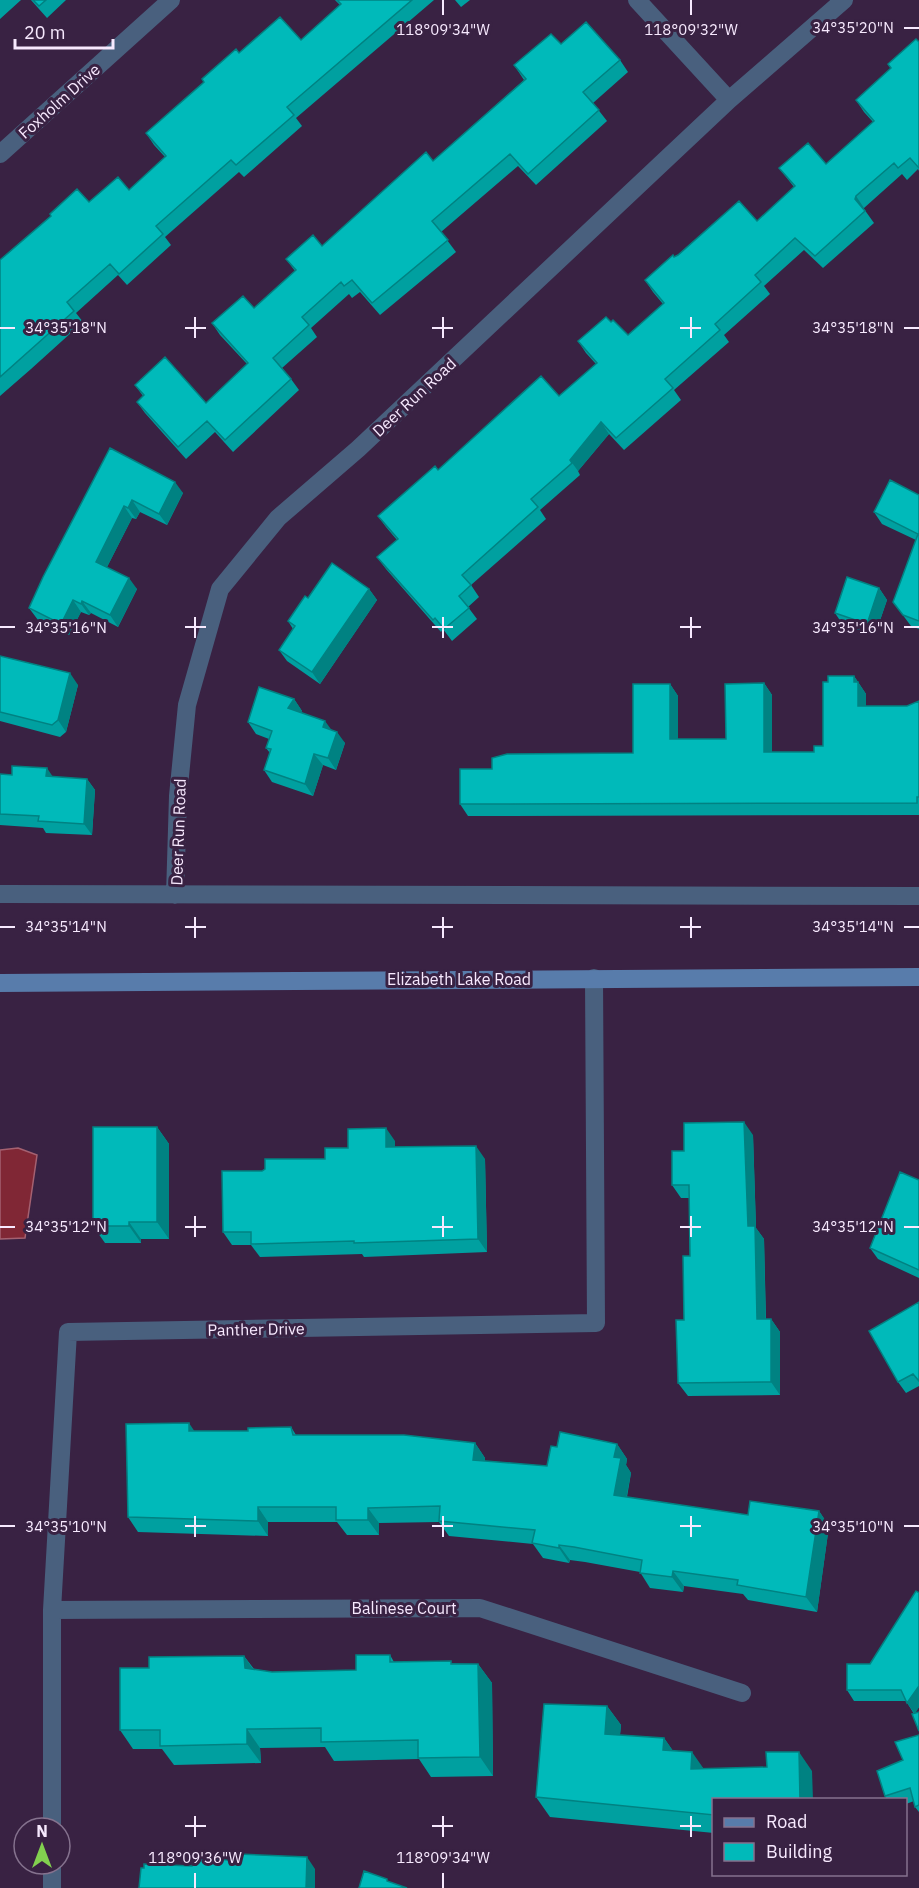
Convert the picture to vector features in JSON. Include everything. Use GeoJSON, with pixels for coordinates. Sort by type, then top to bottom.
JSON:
{"type":"FeatureCollection","features":[{"type":"Feature","properties":{"kind":"main road","name":"Elizabeth Lake Road"},"geometry":{"type":"LineString","coordinates":[[0,983],[919,976]]}},
{"type":"Feature","properties":{"kind":"street","name":"Foxholm Drive"},"geometry":{"type":"LineString","coordinates":[[0,154],[171,0]]}},
{"type":"Feature","properties":{"kind":"street"},"geometry":{"type":"LineString","coordinates":[[637,0],[729,100]]}},
{"type":"Feature","properties":{"kind":"street","name":"Deer Run Road"},"geometry":{"type":"LineString","coordinates":[[175,895],[178,796],[187,705],[220,590],[278,518],[358,449],[729,100],[844,0]]}},
{"type":"Feature","properties":{"kind":"street"},"geometry":{"type":"LineString","coordinates":[[0,894],[919,896]]}},
{"type":"Feature","properties":{"kind":"street","name":"Panther Drive"},"geometry":{"type":"LineString","coordinates":[[52,1816],[52,1610],[68,1332],[596,1323],[594,978]]}},
{"type":"Feature","properties":{"kind":"street","name":"Balinese Court"},"geometry":{"type":"LineString","coordinates":[[52,1610],[480,1608],[742,1693]]}},
{"type":"Feature","properties":{"kind":"shaded area"},"geometry":{"type":"Polygon","coordinates":[[[18,1148],[37,1155],[25,1238],[0,1239],[0,1150],[18,1148]]]}},
{"type":"Feature","properties":{"kind":"building"},"geometry":{"type":"Polygon","coordinates":[[[33,0],[46,0],[39,6],[33,0]]]}},
{"type":"Feature","properties":{"kind":"building"},"geometry":{"type":"Polygon","coordinates":[[[337,0],[412,0],[287,107],[294,115],[236,165],[231,160],[156,226],[163,234],[119,274],[110,264],[67,302],[74,311],[0,377],[0,260],[51,216],[50,214],[77,189],[89,202],[118,177],[129,190],[166,156],[146,133],[204,82],[202,79],[236,49],[239,53],[280,17],[301,40],[341,4],[337,0]]]}},
{"type":"Feature","properties":{"kind":"building"},"geometry":{"type":"Polygon","coordinates":[[[586,22],[620,60],[583,92],[599,110],[528,174],[510,154],[432,221],[448,240],[372,303],[352,280],[344,286],[341,282],[302,317],[309,325],[273,358],[291,379],[225,440],[207,421],[178,447],[137,402],[144,395],[135,385],[165,357],[206,403],[248,363],[212,323],[243,296],[254,308],[296,270],[286,259],[313,235],[322,246],[426,152],[433,161],[526,79],[514,65],[551,34],[561,44],[586,22]]]}},
{"type":"Feature","properties":{"kind":"building"},"geometry":{"type":"Polygon","coordinates":[[[916,39],[919,42],[919,168],[910,158],[898,168],[894,163],[856,196],[855,199],[865,211],[815,256],[795,238],[755,275],[761,282],[715,324],[720,330],[665,379],[673,388],[616,438],[601,422],[570,460],[572,463],[531,499],[538,507],[462,575],[471,585],[459,596],[469,608],[444,629],[435,618],[433,620],[377,557],[398,539],[378,516],[435,466],[438,470],[541,376],[559,396],[597,363],[578,341],[606,317],[611,322],[613,320],[628,335],[664,303],[645,280],[673,255],[674,257],[678,255],[739,201],[757,221],[795,186],[779,168],[808,143],[826,164],[874,121],[856,100],[891,68],[888,64],[916,39]]]}},
{"type":"Feature","properties":{"kind":"building"},"geometry":{"type":"Polygon","coordinates":[[[110,448],[175,482],[159,514],[132,500],[128,508],[124,506],[96,562],[129,578],[110,615],[82,601],[81,604],[73,600],[61,624],[29,608],[110,448]]]}},
{"type":"Feature","properties":{"kind":"building"},"geometry":{"type":"Polygon","coordinates":[[[890,480],[919,495],[919,621],[903,615],[893,602],[918,534],[874,512],[890,480]]]}},
{"type":"Feature","properties":{"kind":"building"},"geometry":{"type":"Polygon","coordinates":[[[332,563],[369,589],[312,672],[279,650],[295,626],[288,621],[305,596],[308,598],[332,563]]]}},
{"type":"Feature","properties":{"kind":"building"},"geometry":{"type":"Polygon","coordinates":[[[847,577],[879,588],[867,624],[835,613],[847,577]]]}},
{"type":"Feature","properties":{"kind":"building"},"geometry":{"type":"Polygon","coordinates":[[[0,656],[70,673],[58,720],[52,725],[0,712],[0,656]]]}},
{"type":"Feature","properties":{"kind":"building"},"geometry":{"type":"Polygon","coordinates":[[[828,676],[854,676],[854,682],[858,682],[858,706],[907,706],[919,701],[919,797],[917,797],[917,803],[460,804],[460,769],[492,769],[492,758],[507,754],[633,753],[633,684],[670,684],[670,739],[726,739],[725,684],[764,683],[764,752],[814,752],[814,746],[823,746],[823,682],[828,682],[828,676]]]}},
{"type":"Feature","properties":{"kind":"building"},"geometry":{"type":"Polygon","coordinates":[[[259,687],[294,699],[288,708],[325,721],[323,727],[337,732],[328,758],[314,754],[305,784],[264,770],[271,749],[266,748],[272,731],[248,722],[259,687]]]}},
{"type":"Feature","properties":{"kind":"building"},"geometry":{"type":"Polygon","coordinates":[[[12,766],[47,768],[46,776],[87,779],[84,824],[38,821],[39,816],[0,814],[0,774],[12,775],[12,766]]]}},
{"type":"Feature","properties":{"kind":"building"},"geometry":{"type":"Polygon","coordinates":[[[744,1122],[748,1226],[755,1226],[757,1319],[771,1319],[771,1382],[678,1383],[676,1320],[684,1320],[683,1256],[690,1256],[689,1185],[672,1185],[672,1151],[684,1151],[684,1123],[744,1122]]]}},
{"type":"Feature","properties":{"kind":"building"},"geometry":{"type":"Polygon","coordinates":[[[93,1127],[157,1127],[157,1222],[129,1222],[129,1226],[93,1226],[93,1127]]]}},
{"type":"Feature","properties":{"kind":"building"},"geometry":{"type":"Polygon","coordinates":[[[386,1128],[386,1147],[476,1146],[478,1239],[251,1244],[251,1232],[223,1232],[222,1171],[262,1171],[265,1169],[265,1159],[325,1159],[325,1148],[348,1148],[348,1129],[386,1128]]]}},
{"type":"Feature","properties":{"kind":"building"},"geometry":{"type":"Polygon","coordinates":[[[900,1172],[919,1180],[919,1270],[870,1248],[900,1172]]]}},
{"type":"Feature","properties":{"kind":"building"},"geometry":{"type":"Polygon","coordinates":[[[919,1302],[919,1381],[913,1374],[898,1382],[869,1331],[919,1302]]]}},
{"type":"Feature","properties":{"kind":"building"},"geometry":{"type":"Polygon","coordinates":[[[189,1423],[189,1431],[248,1431],[248,1428],[291,1427],[293,1435],[404,1435],[475,1443],[473,1460],[547,1466],[551,1446],[557,1447],[560,1432],[617,1444],[614,1457],[621,1458],[614,1495],[748,1515],[750,1501],[819,1511],[806,1597],[737,1585],[738,1580],[673,1571],[672,1577],[640,1573],[642,1560],[574,1547],[559,1545],[559,1548],[532,1543],[535,1530],[439,1521],[440,1506],[368,1508],[368,1520],[336,1520],[336,1507],[258,1507],[258,1521],[128,1517],[126,1424],[189,1423]]]}},
{"type":"Feature","properties":{"kind":"building"},"geometry":{"type":"Polygon","coordinates":[[[916,1591],[919,1593],[919,1686],[907,1703],[901,1690],[847,1690],[847,1664],[870,1664],[916,1591]]]}},
{"type":"Feature","properties":{"kind":"building"},"geometry":{"type":"Polygon","coordinates":[[[356,1655],[390,1655],[390,1662],[451,1661],[451,1664],[478,1664],[480,1757],[418,1758],[418,1740],[321,1742],[321,1728],[247,1729],[247,1744],[160,1746],[160,1730],[120,1730],[120,1668],[149,1668],[149,1657],[244,1656],[245,1668],[272,1672],[356,1670],[356,1655]]]}},
{"type":"Feature","properties":{"kind":"building"},"geometry":{"type":"Polygon","coordinates":[[[544,1704],[607,1706],[605,1734],[664,1738],[663,1750],[692,1752],[691,1769],[767,1767],[766,1752],[799,1752],[800,1798],[712,1798],[712,1815],[536,1797],[544,1704]]]}},
{"type":"Feature","properties":{"kind":"building"},"geometry":{"type":"Polygon","coordinates":[[[919,1712],[919,1731],[912,1714],[919,1712]]]}},
{"type":"Feature","properties":{"kind":"building"},"geometry":{"type":"Polygon","coordinates":[[[919,1735],[919,1805],[915,1807],[910,1788],[885,1796],[877,1771],[903,1760],[895,1742],[919,1735]]]}},
{"type":"Feature","properties":{"kind":"building"},"geometry":{"type":"Polygon","coordinates":[[[238,1854],[307,1857],[306,1888],[139,1888],[141,1868],[144,1868],[144,1864],[192,1866],[193,1857],[238,1861],[238,1854]]]}},
{"type":"Feature","properties":{"kind":"building"},"geometry":{"type":"Polygon","coordinates":[[[364,1871],[387,1879],[387,1881],[407,1888],[359,1888],[364,1871]]]}}]}
